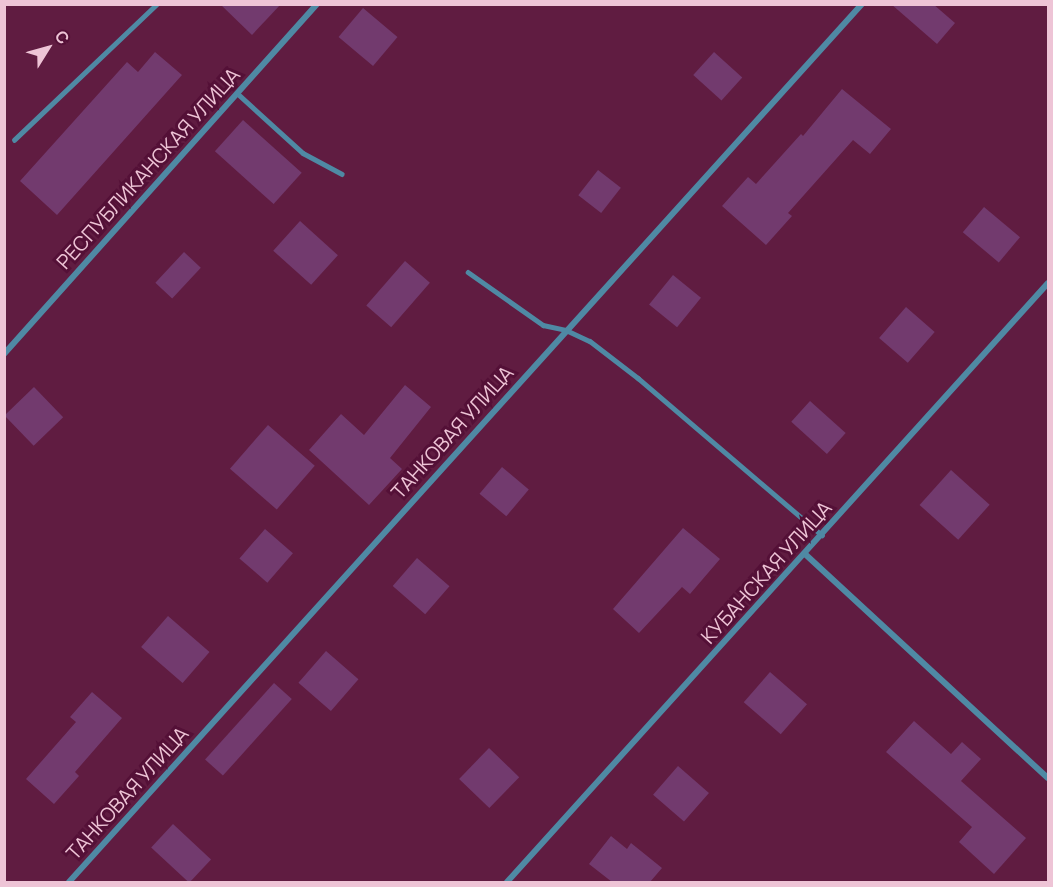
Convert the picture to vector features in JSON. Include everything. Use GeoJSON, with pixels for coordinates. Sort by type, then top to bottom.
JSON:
{"type":"FeatureCollection","features":[{"type":"Feature","properties":{"kind":"street","name":"РЕСПУБЛИКАНСКАЯ УЛИЦА"},"geometry":{"type":"LineString","coordinates":[[4,354],[317,4]]}},
{"type":"Feature","properties":{"kind":"street","name":"ТАНКОВАЯ УЛИЦА"},"geometry":{"type":"LineString","coordinates":[[69,882],[862,4]]}},
{"type":"Feature","properties":{"kind":"street","name":"КУБАНСКАЯ УЛИЦА"},"geometry":{"type":"LineString","coordinates":[[507,882],[1048,283]]}},
{"type":"Feature","properties":{"kind":"street"},"geometry":{"type":"LineString","coordinates":[[805,554],[1048,778]]}},
{"type":"Feature","properties":{"kind":"lane"},"geometry":{"type":"LineString","coordinates":[[14,140],[157,4]]}},
{"type":"Feature","properties":{"kind":"lane"},"geometry":{"type":"LineString","coordinates":[[237,93],[303,153],[342,174]]}},
{"type":"Feature","properties":{"kind":"lane"},"geometry":{"type":"LineString","coordinates":[[468,272],[534,320],[566,330],[590,341],[638,378],[822,535]]}},
{"type":"Feature","properties":{"kind":"building"},"geometry":{"type":"Polygon","coordinates":[[[220,4],[281,4],[252,35],[220,4]]]}},
{"type":"Feature","properties":{"kind":"building"},"geometry":{"type":"Polygon","coordinates":[[[891,4],[933,4],[955,23],[937,44],[891,4]]]}},
{"type":"Feature","properties":{"kind":"building"},"geometry":{"type":"Polygon","coordinates":[[[363,8],[397,37],[373,66],[339,37],[363,8]]]}},
{"type":"Feature","properties":{"kind":"building"},"geometry":{"type":"Polygon","coordinates":[[[155,52],[182,75],[57,215],[20,181],[127,62],[138,72],[155,52]]]}},
{"type":"Feature","properties":{"kind":"building"},"geometry":{"type":"Polygon","coordinates":[[[714,52],[742,77],[721,100],[693,75],[714,52]]]}},
{"type":"Feature","properties":{"kind":"building"},"geometry":{"type":"Polygon","coordinates":[[[842,89],[891,129],[870,154],[853,140],[788,213],[792,216],[766,245],[722,206],[748,177],[756,184],[801,134],[803,136],[842,89]]]}},
{"type":"Feature","properties":{"kind":"building"},"geometry":{"type":"Polygon","coordinates":[[[243,120],[302,173],[274,204],[215,151],[243,120]]]}},
{"type":"Feature","properties":{"kind":"building"},"geometry":{"type":"Polygon","coordinates":[[[598,170],[621,188],[601,213],[578,195],[598,170]]]}},
{"type":"Feature","properties":{"kind":"building"},"geometry":{"type":"Polygon","coordinates":[[[984,207],[1020,237],[999,262],[963,232],[984,207]]]}},
{"type":"Feature","properties":{"kind":"building"},"geometry":{"type":"Polygon","coordinates":[[[300,221],[338,255],[311,285],[273,251],[300,221]]]}},
{"type":"Feature","properties":{"kind":"building"},"geometry":{"type":"Polygon","coordinates":[[[184,252],[201,268],[172,298],[155,283],[184,252]]]}},
{"type":"Feature","properties":{"kind":"building"},"geometry":{"type":"Polygon","coordinates":[[[405,261],[430,283],[391,327],[366,306],[405,261]]]}},
{"type":"Feature","properties":{"kind":"building"},"geometry":{"type":"Polygon","coordinates":[[[673,275],[701,298],[677,327],[649,305],[673,275]]]}},
{"type":"Feature","properties":{"kind":"building"},"geometry":{"type":"Polygon","coordinates":[[[906,307],[935,332],[908,363],[879,338],[906,307]]]}},
{"type":"Feature","properties":{"kind":"building"},"geometry":{"type":"Polygon","coordinates":[[[405,385],[431,407],[390,458],[402,469],[369,505],[309,450],[341,414],[364,435],[405,385]]]}},
{"type":"Feature","properties":{"kind":"building"},"geometry":{"type":"Polygon","coordinates":[[[34,387],[63,417],[34,446],[5,415],[34,387]]]}},
{"type":"Feature","properties":{"kind":"building"},"geometry":{"type":"Polygon","coordinates":[[[810,401],[846,433],[827,454],[791,422],[810,401]]]}},
{"type":"Feature","properties":{"kind":"building"},"geometry":{"type":"Polygon","coordinates":[[[268,425],[315,466],[277,509],[230,469],[268,425]]]}},
{"type":"Feature","properties":{"kind":"building"},"geometry":{"type":"Polygon","coordinates":[[[502,467],[529,489],[506,516],[480,494],[502,467]]]}},
{"type":"Feature","properties":{"kind":"building"},"geometry":{"type":"Polygon","coordinates":[[[951,470],[990,505],[958,540],[920,505],[951,470]]]}},
{"type":"Feature","properties":{"kind":"building"},"geometry":{"type":"Polygon","coordinates":[[[683,528],[720,559],[690,594],[682,587],[639,633],[613,609],[683,528]]]}},
{"type":"Feature","properties":{"kind":"building"},"geometry":{"type":"Polygon","coordinates":[[[265,529],[293,553],[267,583],[239,558],[265,529]]]}},
{"type":"Feature","properties":{"kind":"building"},"geometry":{"type":"Polygon","coordinates":[[[417,558],[449,586],[425,614],[393,586],[417,558]]]}},
{"type":"Feature","properties":{"kind":"building"},"geometry":{"type":"Polygon","coordinates":[[[168,616],[210,652],[183,683],[141,647],[168,616]]]}},
{"type":"Feature","properties":{"kind":"building"},"geometry":{"type":"Polygon","coordinates":[[[326,651],[358,679],[331,711],[298,683],[326,651]]]}},
{"type":"Feature","properties":{"kind":"building"},"geometry":{"type":"Polygon","coordinates":[[[770,672],[807,704],[781,734],[744,702],[770,672]]]}},
{"type":"Feature","properties":{"kind":"building"},"geometry":{"type":"Polygon","coordinates":[[[274,683],[292,699],[223,776],[205,760],[274,683]]]}},
{"type":"Feature","properties":{"kind":"building"},"geometry":{"type":"Polygon","coordinates":[[[92,692],[122,718],[75,772],[79,776],[54,804],[26,779],[76,722],[70,717],[92,692]]]}},
{"type":"Feature","properties":{"kind":"building"},"geometry":{"type":"Polygon","coordinates":[[[914,721],[951,754],[962,742],[981,759],[961,781],[1026,838],[994,874],[959,842],[972,827],[886,752],[914,721]]]}},
{"type":"Feature","properties":{"kind":"building"},"geometry":{"type":"Polygon","coordinates":[[[489,748],[519,777],[489,808],[459,779],[489,748]]]}},
{"type":"Feature","properties":{"kind":"building"},"geometry":{"type":"Polygon","coordinates":[[[678,766],[709,793],[684,822],[653,795],[678,766]]]}},
{"type":"Feature","properties":{"kind":"building"},"geometry":{"type":"Polygon","coordinates":[[[173,824],[211,859],[188,882],[151,847],[173,824]]]}},
{"type":"Feature","properties":{"kind":"building"},"geometry":{"type":"Polygon","coordinates":[[[611,836],[627,849],[631,843],[662,868],[650,882],[612,882],[589,864],[611,836]]]}}]}
